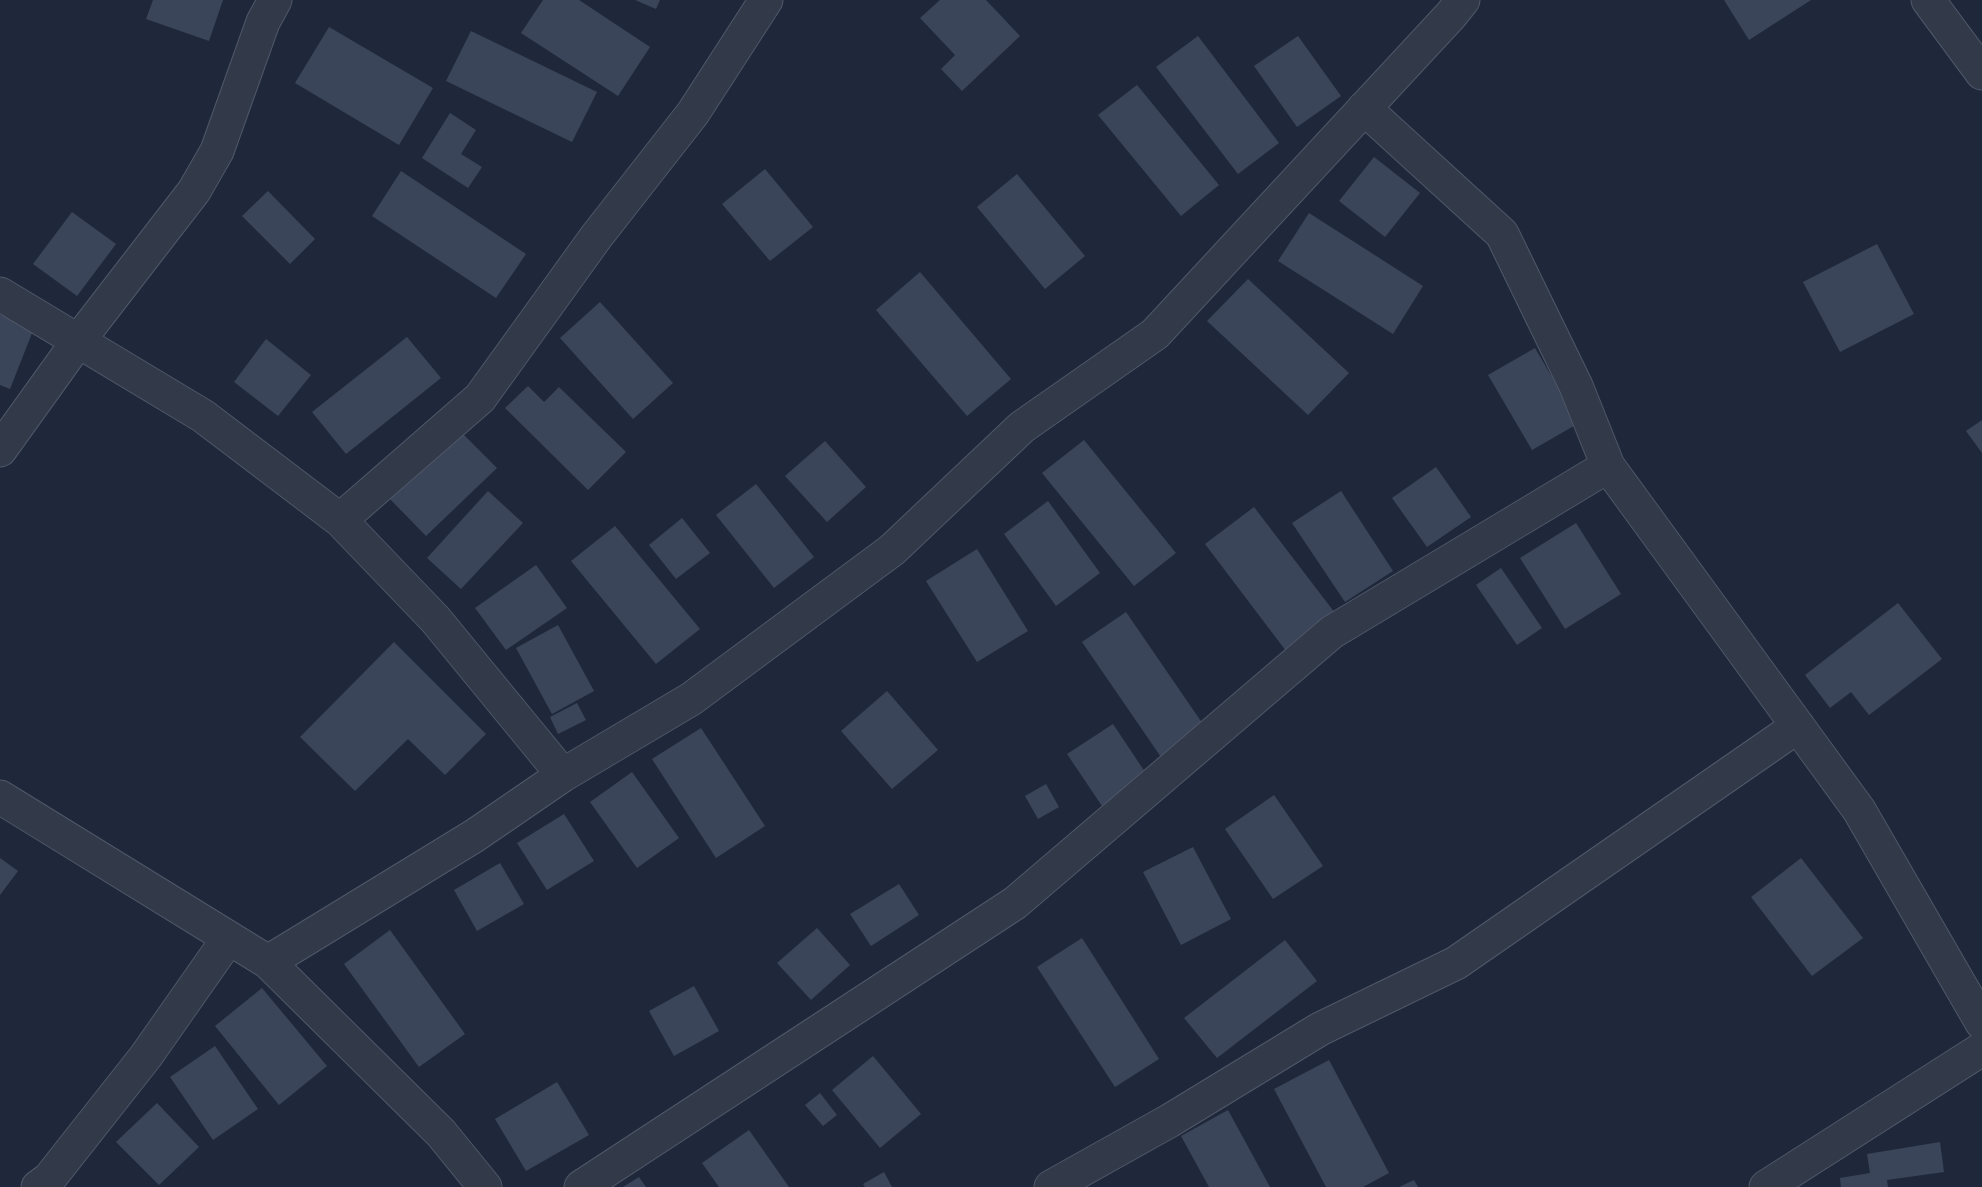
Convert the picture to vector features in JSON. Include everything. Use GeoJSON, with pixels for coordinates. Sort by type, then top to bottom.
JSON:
{"type":"FeatureCollection","features":[{"type":"Feature","properties":{"kind":"street"},"geometry":{"type":"LineString","coordinates":[[0,450],[79,340],[194,191],[217,151],[263,22],[275,0]]}},
{"type":"Feature","properties":{"kind":"street"},"geometry":{"type":"LineString","coordinates":[[340,520],[480,398],[596,237],[693,114],[766,0]]}},
{"type":"Feature","properties":{"kind":"street"},"geometry":{"type":"LineString","coordinates":[[268,962],[474,836],[563,775],[691,699],[892,550],[1022,427],[1155,334],[1463,0]]}},
{"type":"Feature","properties":{"kind":"street"},"geometry":{"type":"LineString","coordinates":[[1928,0],[1982,73]]}},
{"type":"Feature","properties":{"kind":"street"},"geometry":{"type":"LineString","coordinates":[[1364,108],[1502,234],[1576,386],[1608,466],[1859,810],[1982,1023]]}},
{"type":"Feature","properties":{"kind":"street"},"geometry":{"type":"LineString","coordinates":[[0,294],[203,416],[340,520],[435,619],[563,775]]}},
{"type":"Feature","properties":{"kind":"street"},"geometry":{"type":"LineString","coordinates":[[581,1187],[1015,903],[1332,632],[1608,466]]}},
{"type":"Feature","properties":{"kind":"street"},"geometry":{"type":"LineString","coordinates":[[1051,1187],[1169,1121],[1320,1029],[1455,963],[1798,726]]}},
{"type":"Feature","properties":{"kind":"street"},"geometry":{"type":"LineString","coordinates":[[0,797],[268,962],[441,1133],[485,1187]]}},
{"type":"Feature","properties":{"kind":"street"},"geometry":{"type":"LineString","coordinates":[[38,1187],[49,1179],[146,1056],[228,939]]}},
{"type":"Feature","properties":{"kind":"street"},"geometry":{"type":"LineString","coordinates":[[1766,1187],[1982,1049]]}},
{"type":"Feature","properties":{"kind":"building"},"geometry":{"type":"Polygon","coordinates":[[[153,0],[223,0],[209,41],[146,19],[153,0]]]}},
{"type":"Feature","properties":{"kind":"building"},"geometry":{"type":"Polygon","coordinates":[[[543,0],[579,0],[650,47],[618,96],[521,33],[543,0]]]}},
{"type":"Feature","properties":{"kind":"building"},"geometry":{"type":"Polygon","coordinates":[[[635,0],[660,0],[656,9],[635,0]]]}},
{"type":"Feature","properties":{"kind":"building"},"geometry":{"type":"Polygon","coordinates":[[[940,0],[986,0],[1020,36],[962,91],[941,69],[955,55],[920,18],[940,0]]]}},
{"type":"Feature","properties":{"kind":"building"},"geometry":{"type":"Polygon","coordinates":[[[1724,0],[1811,0],[1749,40],[1724,0]]]}},
{"type":"Feature","properties":{"kind":"building"},"geometry":{"type":"Polygon","coordinates":[[[329,27],[433,88],[399,145],[295,83],[329,27]]]}},
{"type":"Feature","properties":{"kind":"building"},"geometry":{"type":"Polygon","coordinates":[[[471,31],[597,92],[572,142],[446,81],[471,31]]]}},
{"type":"Feature","properties":{"kind":"building"},"geometry":{"type":"Polygon","coordinates":[[[1198,36],[1279,143],[1238,174],[1156,67],[1198,36]]]}},
{"type":"Feature","properties":{"kind":"building"},"geometry":{"type":"Polygon","coordinates":[[[1298,36],[1341,96],[1297,127],[1254,66],[1298,36]]]}},
{"type":"Feature","properties":{"kind":"building"},"geometry":{"type":"Polygon","coordinates":[[[1137,85],[1219,185],[1181,216],[1098,115],[1137,85]]]}},
{"type":"Feature","properties":{"kind":"building"},"geometry":{"type":"Polygon","coordinates":[[[450,113],[476,130],[461,154],[482,167],[468,188],[422,158],[450,113]]]}},
{"type":"Feature","properties":{"kind":"building"},"geometry":{"type":"Polygon","coordinates":[[[1374,157],[1420,193],[1385,237],[1339,201],[1374,157]]]}},
{"type":"Feature","properties":{"kind":"building"},"geometry":{"type":"Polygon","coordinates":[[[765,169],[813,227],[770,261],[722,204],[765,169]]]}},
{"type":"Feature","properties":{"kind":"building"},"geometry":{"type":"Polygon","coordinates":[[[401,171],[526,254],[496,298],[372,216],[401,171]]]}},
{"type":"Feature","properties":{"kind":"building"},"geometry":{"type":"Polygon","coordinates":[[[1017,174],[1085,256],[1045,289],[977,207],[1017,174]]]}},
{"type":"Feature","properties":{"kind":"building"},"geometry":{"type":"Polygon","coordinates":[[[268,191],[315,239],[290,264],[242,216],[268,191]]]}},
{"type":"Feature","properties":{"kind":"building"},"geometry":{"type":"Polygon","coordinates":[[[72,212],[116,244],[77,296],[33,264],[72,212]]]}},
{"type":"Feature","properties":{"kind":"building"},"geometry":{"type":"Polygon","coordinates":[[[1309,213],[1423,286],[1393,334],[1278,261],[1309,213]]]}},
{"type":"Feature","properties":{"kind":"building"},"geometry":{"type":"Polygon","coordinates":[[[1877,244],[1914,314],[1840,352],[1803,282],[1877,244]]]}},
{"type":"Feature","properties":{"kind":"building"},"geometry":{"type":"Polygon","coordinates":[[[920,272],[1011,379],[967,416],[876,310],[920,272]]]}},
{"type":"Feature","properties":{"kind":"building"},"geometry":{"type":"Polygon","coordinates":[[[1248,279],[1349,373],[1308,415],[1207,321],[1248,279]]]}},
{"type":"Feature","properties":{"kind":"building"},"geometry":{"type":"Polygon","coordinates":[[[600,302],[673,383],[633,419],[560,338],[600,302]]]}},
{"type":"Feature","properties":{"kind":"building"},"geometry":{"type":"Polygon","coordinates":[[[0,315],[34,328],[10,389],[0,385],[0,315]]]}},
{"type":"Feature","properties":{"kind":"building"},"geometry":{"type":"Polygon","coordinates":[[[407,337],[441,378],[346,454],[312,412],[407,337]]]}},
{"type":"Feature","properties":{"kind":"building"},"geometry":{"type":"Polygon","coordinates":[[[266,339],[311,375],[278,416],[234,382],[266,339]]]}},
{"type":"Feature","properties":{"kind":"building"},"geometry":{"type":"Polygon","coordinates":[[[1535,348],[1579,423],[1532,450],[1488,375],[1535,348]]]}},
{"type":"Feature","properties":{"kind":"building"},"geometry":{"type":"Polygon","coordinates":[[[528,386],[544,402],[559,387],[626,452],[588,490],[505,408],[528,386]]]}},
{"type":"Feature","properties":{"kind":"building"},"geometry":{"type":"Polygon","coordinates":[[[1982,420],[1982,453],[1966,431],[1982,420]]]}},
{"type":"Feature","properties":{"kind":"building"},"geometry":{"type":"Polygon","coordinates":[[[457,428],[497,468],[426,536],[387,496],[457,428]]]}},
{"type":"Feature","properties":{"kind":"building"},"geometry":{"type":"Polygon","coordinates":[[[1084,440],[1176,553],[1134,586],[1042,473],[1084,440]]]}},
{"type":"Feature","properties":{"kind":"building"},"geometry":{"type":"Polygon","coordinates":[[[825,441],[866,487],[827,522],[785,476],[825,441]]]}},
{"type":"Feature","properties":{"kind":"building"},"geometry":{"type":"Polygon","coordinates":[[[1436,467],[1471,517],[1427,547],[1392,498],[1436,467]]]}},
{"type":"Feature","properties":{"kind":"building"},"geometry":{"type":"Polygon","coordinates":[[[756,484],[814,557],[774,588],[716,515],[756,484]]]}},
{"type":"Feature","properties":{"kind":"building"},"geometry":{"type":"Polygon","coordinates":[[[488,491],[523,523],[461,589],[427,558],[488,491]]]}},
{"type":"Feature","properties":{"kind":"building"},"geometry":{"type":"Polygon","coordinates":[[[1341,491],[1393,571],[1345,602],[1292,523],[1341,491]]]}},
{"type":"Feature","properties":{"kind":"building"},"geometry":{"type":"Polygon","coordinates":[[[1048,501],[1100,573],[1056,606],[1004,534],[1048,501]]]}},
{"type":"Feature","properties":{"kind":"building"},"geometry":{"type":"Polygon","coordinates":[[[1254,507],[1335,613],[1286,651],[1205,544],[1254,507]]]}},
{"type":"Feature","properties":{"kind":"building"},"geometry":{"type":"Polygon","coordinates":[[[682,518],[710,553],[676,579],[649,545],[682,518]]]}},
{"type":"Feature","properties":{"kind":"building"},"geometry":{"type":"Polygon","coordinates":[[[1576,523],[1621,594],[1565,629],[1520,558],[1576,523]]]}},
{"type":"Feature","properties":{"kind":"building"},"geometry":{"type":"Polygon","coordinates":[[[615,526],[700,629],[656,664],[571,561],[615,526]]]}},
{"type":"Feature","properties":{"kind":"building"},"geometry":{"type":"Polygon","coordinates":[[[977,549],[1028,631],[977,662],[926,581],[977,549]]]}},
{"type":"Feature","properties":{"kind":"building"},"geometry":{"type":"Polygon","coordinates":[[[536,565],[567,608],[506,650],[475,608],[536,565]]]}},
{"type":"Feature","properties":{"kind":"building"},"geometry":{"type":"Polygon","coordinates":[[[1501,568],[1542,628],[1517,645],[1476,585],[1501,568]]]}},
{"type":"Feature","properties":{"kind":"building"},"geometry":{"type":"Polygon","coordinates":[[[1898,603],[1942,659],[1869,715],[1851,692],[1830,708],[1805,675],[1898,603]]]}},
{"type":"Feature","properties":{"kind":"building"},"geometry":{"type":"Polygon","coordinates":[[[1126,612],[1207,730],[1163,760],[1082,642],[1126,612]]]}},
{"type":"Feature","properties":{"kind":"building"},"geometry":{"type":"Polygon","coordinates":[[[558,625],[594,691],[552,714],[516,648],[558,625]]]}},
{"type":"Feature","properties":{"kind":"building"},"geometry":{"type":"Polygon","coordinates":[[[394,642],[486,734],[445,775],[408,739],[355,791],[300,737],[394,642]]]}},
{"type":"Feature","properties":{"kind":"building"},"geometry":{"type":"Polygon","coordinates":[[[887,691],[938,750],[892,789],[841,731],[887,691]]]}},
{"type":"Feature","properties":{"kind":"building"},"geometry":{"type":"Polygon","coordinates":[[[577,703],[586,720],[558,734],[550,717],[577,703]]]}},
{"type":"Feature","properties":{"kind":"building"},"geometry":{"type":"Polygon","coordinates":[[[1113,724],[1147,775],[1102,806],[1067,754],[1113,724]]]}},
{"type":"Feature","properties":{"kind":"building"},"geometry":{"type":"Polygon","coordinates":[[[701,728],[765,826],[716,858],[652,759],[701,728]]]}},
{"type":"Feature","properties":{"kind":"building"},"geometry":{"type":"Polygon","coordinates":[[[632,772],[679,838],[637,868],[590,802],[632,772]]]}},
{"type":"Feature","properties":{"kind":"building"},"geometry":{"type":"Polygon","coordinates":[[[1046,784],[1059,807],[1038,819],[1025,796],[1046,784]]]}},
{"type":"Feature","properties":{"kind":"building"},"geometry":{"type":"Polygon","coordinates":[[[1274,795],[1323,866],[1273,899],[1225,829],[1274,795]]]}},
{"type":"Feature","properties":{"kind":"building"},"geometry":{"type":"Polygon","coordinates":[[[564,814],[594,861],[547,890],[517,843],[564,814]]]}},
{"type":"Feature","properties":{"kind":"building"},"geometry":{"type":"Polygon","coordinates":[[[1193,847],[1231,919],[1181,945],[1143,872],[1193,847]]]}},
{"type":"Feature","properties":{"kind":"building"},"geometry":{"type":"Polygon","coordinates":[[[0,858],[18,871],[0,895],[0,858]]]}},
{"type":"Feature","properties":{"kind":"building"},"geometry":{"type":"Polygon","coordinates":[[[1801,858],[1863,938],[1812,976],[1751,897],[1801,858]]]}},
{"type":"Feature","properties":{"kind":"building"},"geometry":{"type":"Polygon","coordinates":[[[500,863],[524,904],[477,931],[454,890],[500,863]]]}},
{"type":"Feature","properties":{"kind":"building"},"geometry":{"type":"Polygon","coordinates":[[[899,884],[919,915],[871,946],[850,914],[899,884]]]}},
{"type":"Feature","properties":{"kind":"building"},"geometry":{"type":"Polygon","coordinates":[[[817,928],[850,965],[811,1000],[777,963],[817,928]]]}},
{"type":"Feature","properties":{"kind":"building"},"geometry":{"type":"Polygon","coordinates":[[[390,930],[465,1034],[419,1067],[344,964],[390,930]]]}},
{"type":"Feature","properties":{"kind":"building"},"geometry":{"type":"Polygon","coordinates":[[[1082,938],[1159,1059],[1115,1087],[1037,967],[1082,938]]]}},
{"type":"Feature","properties":{"kind":"building"},"geometry":{"type":"Polygon","coordinates":[[[1285,940],[1317,981],[1217,1058],[1184,1018],[1285,940]]]}},
{"type":"Feature","properties":{"kind":"building"},"geometry":{"type":"Polygon","coordinates":[[[694,986],[719,1031],[674,1056],[649,1011],[694,986]]]}},
{"type":"Feature","properties":{"kind":"building"},"geometry":{"type":"Polygon","coordinates":[[[262,988],[327,1066],[279,1105],[215,1026],[262,988]]]}},
{"type":"Feature","properties":{"kind":"building"},"geometry":{"type":"Polygon","coordinates":[[[215,1046],[258,1109],[213,1140],[170,1077],[215,1046]]]}},
{"type":"Feature","properties":{"kind":"building"},"geometry":{"type":"Polygon","coordinates":[[[873,1056],[921,1114],[880,1148],[832,1090],[873,1056]]]}},
{"type":"Feature","properties":{"kind":"building"},"geometry":{"type":"Polygon","coordinates":[[[1329,1060],[1389,1173],[1363,1187],[1326,1187],[1274,1089],[1329,1060]]]}},
{"type":"Feature","properties":{"kind":"building"},"geometry":{"type":"Polygon","coordinates":[[[557,1082],[589,1135],[526,1171],[495,1119],[557,1082]]]}},
{"type":"Feature","properties":{"kind":"building"},"geometry":{"type":"Polygon","coordinates":[[[820,1093],[837,1115],[823,1126],[805,1105],[820,1093]]]}},
{"type":"Feature","properties":{"kind":"building"},"geometry":{"type":"Polygon","coordinates":[[[157,1103],[199,1147],[159,1185],[116,1142],[157,1103]]]}},
{"type":"Feature","properties":{"kind":"building"},"geometry":{"type":"Polygon","coordinates":[[[1228,1110],[1270,1187],[1209,1187],[1181,1136],[1228,1110]]]}},
{"type":"Feature","properties":{"kind":"building"},"geometry":{"type":"Polygon","coordinates":[[[749,1130],[789,1187],[719,1187],[702,1163],[749,1130]]]}},
{"type":"Feature","properties":{"kind":"building"},"geometry":{"type":"Polygon","coordinates":[[[1940,1142],[1944,1172],[1887,1180],[1888,1187],[1841,1187],[1840,1178],[1870,1173],[1867,1154],[1940,1142]]]}},
{"type":"Feature","properties":{"kind":"building"},"geometry":{"type":"Polygon","coordinates":[[[884,1172],[892,1187],[865,1187],[863,1184],[884,1172]]]}},
{"type":"Feature","properties":{"kind":"building"},"geometry":{"type":"Polygon","coordinates":[[[639,1177],[646,1187],[623,1187],[639,1177]]]}},
{"type":"Feature","properties":{"kind":"building"},"geometry":{"type":"Polygon","coordinates":[[[1414,1180],[1418,1187],[1399,1187],[1414,1180]]]}}]}
